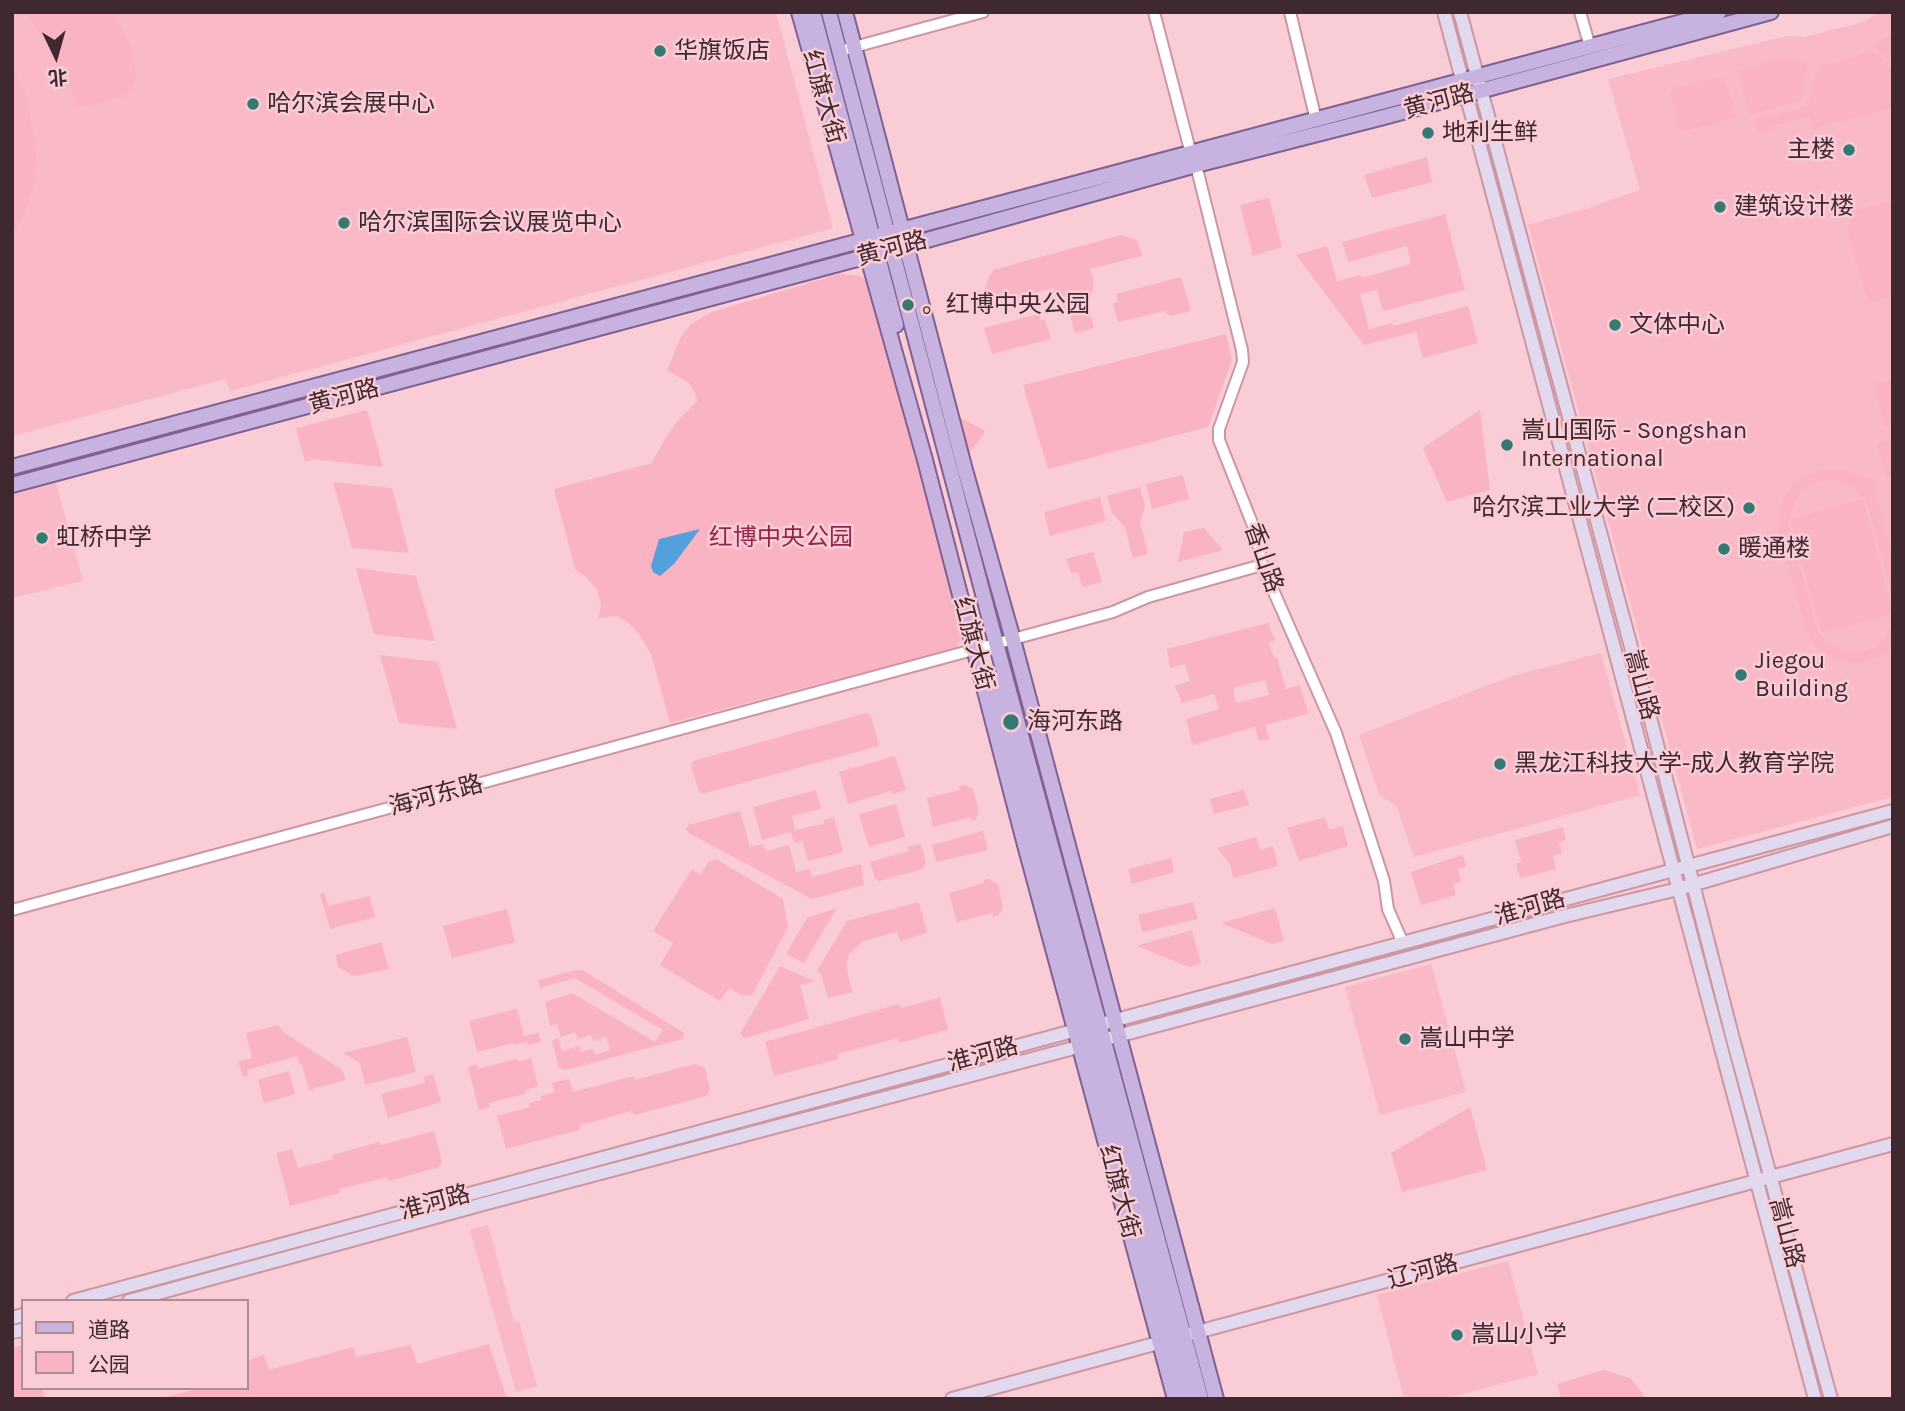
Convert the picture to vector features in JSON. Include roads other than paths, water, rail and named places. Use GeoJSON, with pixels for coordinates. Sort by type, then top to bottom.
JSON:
{"type":"FeatureCollection","features":[{"type":"Feature","properties":{"kind":"main road","name":"红旗大街"},"geometry":{"type":"LineString","coordinates":[[799,12],[868,239]]}},
{"type":"Feature","properties":{"kind":"main road","name":"红旗大街"},"geometry":{"type":"LineString","coordinates":[[813,12],[921,447],[984,646],[1099,1041],[1179,1340],[1187,1399]]}},
{"type":"Feature","properties":{"kind":"main road","name":"红旗大街"},"geometry":{"type":"LineString","coordinates":[[829,12],[895,232]]}},
{"type":"Feature","properties":{"kind":"main road","name":"红旗大街"},"geometry":{"type":"LineString","coordinates":[[845,12],[855,47],[984,646]]}},
{"type":"Feature","properties":{"kind":"main road","name":"嵩山路"},"geometry":{"type":"LineString","coordinates":[[1444,12],[1472,86],[1688,865],[1831,1399]]}},
{"type":"Feature","properties":{"kind":"main road","name":"嵩山路"},"geometry":{"type":"LineString","coordinates":[[1460,12],[1472,86],[1678,889],[1815,1399]]}},
{"type":"Feature","properties":{"kind":"main road","name":"黄河路"},"geometry":{"type":"LineString","coordinates":[[12,467],[895,232],[1772,12]]}},
{"type":"Feature","properties":{"kind":"main road","name":"黄河路"},"geometry":{"type":"LineString","coordinates":[[12,485],[899,248],[1317,120],[1472,86],[1590,47],[1714,13]]}},
{"type":"Feature","properties":{"kind":"main road","name":"红旗大街"},"geometry":{"type":"LineString","coordinates":[[899,248],[1013,638],[1094,1026],[1179,1340],[1201,1399]]}},
{"type":"Feature","properties":{"kind":"main road","name":"淮河路"},"geometry":{"type":"LineString","coordinates":[[80,1299],[1893,811]]}},
{"type":"Feature","properties":{"kind":"main road","name":"淮河路"},"geometry":{"type":"LineString","coordinates":[[136,1299],[1561,917],[1693,885],[1893,826]]}},
{"type":"Feature","properties":{"kind":"main road","name":"辽河路"},"geometry":{"type":"LineString","coordinates":[[952,1399],[1771,1180],[1893,1144]]}},
{"type":"Feature","properties":{"kind":"main road","name":"辽河路"},"geometry":{"type":"LineString","coordinates":[[1771,1180],[1893,1151]]}},
{"type":"Feature","properties":{"kind":"main road","name":"红旗大街"},"geometry":{"type":"LineString","coordinates":[[1175,1399],[1179,1340]]}},
{"type":"Feature","properties":{"kind":"main road","name":"红旗大街"},"geometry":{"type":"LineString","coordinates":[[1179,1340],[1216,1399]]}},
{"type":"Feature","properties":{"kind":"main road","name":"辽河路"},"geometry":{"type":"LineString","coordinates":[[975,1399],[1179,1340]]}},
{"type":"Feature","properties":{"kind":"street"},"geometry":{"type":"LineString","coordinates":[[840,51],[983,12]]}},
{"type":"Feature","properties":{"kind":"street","name":"香山路"},"geometry":{"type":"LineString","coordinates":[[1154,12],[1242,350],[1243,362],[1219,429],[1219,440],[1256,533],[1262,565],[1336,733],[1384,881],[1388,909],[1403,943]]}},
{"type":"Feature","properties":{"kind":"street"},"geometry":{"type":"LineString","coordinates":[[1290,12],[1317,120]]}},
{"type":"Feature","properties":{"kind":"street"},"geometry":{"type":"LineString","coordinates":[[1580,12],[1590,47]]}},
{"type":"Feature","properties":{"kind":"street","name":"海河东路"},"geometry":{"type":"LineString","coordinates":[[12,910],[1113,611],[1148,597],[1262,565]]}},
{"type":"Feature","properties":{"kind":"water"},"geometry":{"type":"Polygon","coordinates":[[[700,529],[674,564],[660,576],[653,572],[651,566],[659,539],[700,529]]]}},
{"type":"Feature","properties":{"kind":"place","name":"华旗饭店"},"geometry":{"type":"Point","coordinates":[660,51]}},
{"type":"Feature","properties":{"kind":"place","name":"哈尔滨会展中心"},"geometry":{"type":"Point","coordinates":[253,104]}},
{"type":"Feature","properties":{"kind":"place","name":"地利生鲜"},"geometry":{"type":"Point","coordinates":[1428,133]}},
{"type":"Feature","properties":{"kind":"place","name":"主楼"},"geometry":{"type":"Point","coordinates":[1849,150]}},
{"type":"Feature","properties":{"kind":"place","name":"建筑设计楼"},"geometry":{"type":"Point","coordinates":[1720,207]}},
{"type":"Feature","properties":{"kind":"place","name":"哈尔滨国际会议展览中心"},"geometry":{"type":"Point","coordinates":[344,223]}},
{"type":"Feature","properties":{"kind":"place","name":"。红博中央公园"},"geometry":{"type":"Point","coordinates":[908,305]}},
{"type":"Feature","properties":{"kind":"place","name":"文体中心"},"geometry":{"type":"Point","coordinates":[1615,325]}},
{"type":"Feature","properties":{"kind":"place","name":"嵩山国际 - Songshan International"},"geometry":{"type":"Point","coordinates":[1507,445]}},
{"type":"Feature","properties":{"kind":"place","name":"哈尔滨工业大学 (二校区)"},"geometry":{"type":"Point","coordinates":[1749,508]}},
{"type":"Feature","properties":{"kind":"place","name":"虹桥中学"},"geometry":{"type":"Point","coordinates":[42,538]}},
{"type":"Feature","properties":{"kind":"place","name":"暖通楼"},"geometry":{"type":"Point","coordinates":[1724,549]}},
{"type":"Feature","properties":{"kind":"place","name":"Jiegou Building"},"geometry":{"type":"Point","coordinates":[1741,675]}},
{"type":"Feature","properties":{"kind":"place","name":"海河东路"},"geometry":{"type":"Point","coordinates":[1011,722]}},
{"type":"Feature","properties":{"kind":"place","name":"黑龙江科技大学-成人教育学院"},"geometry":{"type":"Point","coordinates":[1500,764]}},
{"type":"Feature","properties":{"kind":"place","name":"嵩山中学"},"geometry":{"type":"Point","coordinates":[1405,1039]}},
{"type":"Feature","properties":{"kind":"place","name":"嵩山小学"},"geometry":{"type":"Point","coordinates":[1457,1335]}},
{"type":"Feature","properties":{"kind":"park label","name":"红博中央公园"},"geometry":{"type":"Point","coordinates":[781,538]}}]}
